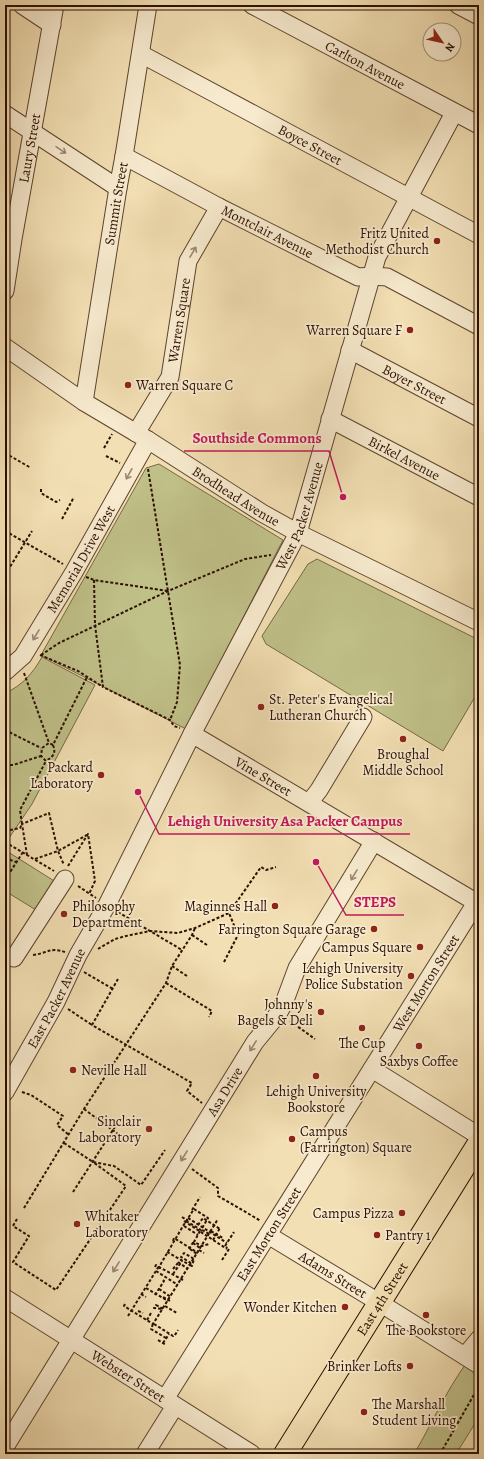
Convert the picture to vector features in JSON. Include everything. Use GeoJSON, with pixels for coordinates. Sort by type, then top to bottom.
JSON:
{"type":"FeatureCollection","features":[{"type":"Feature","properties":{"kind":"main road","name":"East 4th Street"},"geometry":{"type":"LineString","coordinates":[[285,1454],[479,1143]]}},
{"type":"Feature","properties":{"kind":"street"},"geometry":{"type":"LineString","coordinates":[[22,5],[52,25]]}},
{"type":"Feature","properties":{"kind":"street","name":"Laury Street"},"geometry":{"type":"LineString","coordinates":[[5,291],[55,5]]}},
{"type":"Feature","properties":{"kind":"street","name":"Summit Street"},"geometry":{"type":"LineString","coordinates":[[84,402],[148,5]]}},
{"type":"Feature","properties":{"kind":"street","name":"Carlton Avenue"},"geometry":{"type":"LineString","coordinates":[[252,5],[479,125]]}},
{"type":"Feature","properties":{"kind":"street"},"geometry":{"type":"LineString","coordinates":[[458,5],[479,16]]}},
{"type":"Feature","properties":{"kind":"street","name":"Boyce Street"},"geometry":{"type":"LineString","coordinates":[[141,54],[479,235]]}},
{"type":"Feature","properties":{"kind":"street","name":"West Packer Avenue"},"geometry":{"type":"LineString","coordinates":[[107,905],[192,734],[298,533],[377,257],[454,113]]}},
{"type":"Feature","properties":{"kind":"street"},"geometry":{"type":"LineString","coordinates":[[5,114],[118,188]]}},
{"type":"Feature","properties":{"kind":"street","name":"Montclair Avenue"},"geometry":{"type":"LineString","coordinates":[[124,156],[219,207],[358,277],[387,277],[479,326]]}},
{"type":"Feature","properties":{"kind":"street","name":"Warren Square"},"geometry":{"type":"LineString","coordinates":[[142,436],[170,377],[188,261],[219,207]]}},
{"type":"Feature","properties":{"kind":"street","name":"Brodhead Avenue"},"geometry":{"type":"LineString","coordinates":[[5,347],[84,402],[142,436],[262,513],[298,533],[479,622]]}},
{"type":"Feature","properties":{"kind":"street","name":"Boyer Street"},"geometry":{"type":"LineString","coordinates":[[350,350],[479,418]]}},
{"type":"Feature","properties":{"kind":"street","name":"Birkel Avenue"},"geometry":{"type":"LineString","coordinates":[[330,419],[479,497]]}},
{"type":"Feature","properties":{"kind":"street","name":"Memorial Drive West"},"geometry":{"type":"LineString","coordinates":[[5,672],[23,656],[74,572],[142,436]]}},
{"type":"Feature","properties":{"kind":"street"},"geometry":{"type":"LineString","coordinates":[[309,803],[319,790],[363,717]]}},
{"type":"Feature","properties":{"kind":"street","name":"Vine Street"},"geometry":{"type":"LineString","coordinates":[[192,734],[478,901]]}},
{"type":"Feature","properties":{"kind":"street","name":"Asa Drive"},"geometry":{"type":"LineString","coordinates":[[5,1447],[255,1042],[278,1014],[284,1003],[297,968],[312,954],[374,841]]}},
{"type":"Feature","properties":{"kind":"street"},"geometry":{"type":"LineString","coordinates":[[14,958],[65,879]]}},
{"type":"Feature","properties":{"kind":"street","name":"West Morton Street"},"geometry":{"type":"LineString","coordinates":[[372,1069],[478,901]]}},
{"type":"Feature","properties":{"kind":"street","name":"East Packer Avenue"},"geometry":{"type":"LineString","coordinates":[[5,1092],[56,1002],[75,960],[107,905]]}},
{"type":"Feature","properties":{"kind":"street"},"geometry":{"type":"LineString","coordinates":[[372,1069],[479,1136]]}},
{"type":"Feature","properties":{"kind":"street","name":"East Morton Street"},"geometry":{"type":"LineString","coordinates":[[145,1454],[170,1402],[270,1232],[372,1069]]}},
{"type":"Feature","properties":{"kind":"street","name":"Adams Street"},"geometry":{"type":"LineString","coordinates":[[270,1232],[479,1365]]}},
{"type":"Feature","properties":{"kind":"street","name":"Webster Street"},"geometry":{"type":"LineString","coordinates":[[5,1298],[252,1454]]}},
{"type":"Feature","properties":{"kind":"street"},"geometry":{"type":"LineString","coordinates":[[465,1356],[479,1339]]}},
{"type":"Feature","properties":{"kind":"path"},"geometry":{"type":"LineString","coordinates":[[142,436],[180,664],[177,702],[170,720]]}},
{"type":"Feature","properties":{"kind":"path"},"geometry":{"type":"LineString","coordinates":[[104,448],[108,440]]}},
{"type":"Feature","properties":{"kind":"path"},"geometry":{"type":"LineString","coordinates":[[5,453],[31,468]]}},
{"type":"Feature","properties":{"kind":"path"},"geometry":{"type":"LineString","coordinates":[[106,456],[123,464]]}},
{"type":"Feature","properties":{"kind":"path"},"geometry":{"type":"LineString","coordinates":[[41,490],[41,493],[48,499],[56,502],[60,500]]}},
{"type":"Feature","properties":{"kind":"path"},"geometry":{"type":"LineString","coordinates":[[62,519],[74,497]]}},
{"type":"Feature","properties":{"kind":"path"},"geometry":{"type":"LineString","coordinates":[[5,531],[62,563]]}},
{"type":"Feature","properties":{"kind":"path"},"geometry":{"type":"LineString","coordinates":[[5,575],[32,531]]}},
{"type":"Feature","properties":{"kind":"path"},"geometry":{"type":"LineString","coordinates":[[174,726],[170,720],[103,687],[78,671],[41,655],[59,643],[168,591],[245,559],[265,555]]}},
{"type":"Feature","properties":{"kind":"path"},"geometry":{"type":"LineString","coordinates":[[103,687],[95,625],[94,580],[168,591]]}},
{"type":"Feature","properties":{"kind":"path"},"geometry":{"type":"LineString","coordinates":[[24,673],[49,743]]}},
{"type":"Feature","properties":{"kind":"path"},"geometry":{"type":"LineString","coordinates":[[27,855],[20,810],[46,761],[54,754],[55,751],[53,744],[87,677]]}},
{"type":"Feature","properties":{"kind":"path"},"geometry":{"type":"LineString","coordinates":[[5,730],[42,748]]}},
{"type":"Feature","properties":{"kind":"path"},"geometry":{"type":"LineString","coordinates":[[41,756],[42,748],[49,743],[53,744]]}},
{"type":"Feature","properties":{"kind":"path"},"geometry":{"type":"LineString","coordinates":[[41,756],[46,761]]}},
{"type":"Feature","properties":{"kind":"path"},"geometry":{"type":"LineString","coordinates":[[5,765],[13,765],[41,756]]}},
{"type":"Feature","properties":{"kind":"path"},"geometry":{"type":"LineString","coordinates":[[5,831],[20,828],[22,824],[49,813],[58,851],[66,869],[88,834]]}},
{"type":"Feature","properties":{"kind":"path"},"geometry":{"type":"LineString","coordinates":[[34,859],[58,851],[88,834]]}},
{"type":"Feature","properties":{"kind":"path"},"geometry":{"type":"LineString","coordinates":[[88,834],[95,881],[89,894]]}},
{"type":"Feature","properties":{"kind":"path"},"geometry":{"type":"LineString","coordinates":[[5,880],[22,852]]}},
{"type":"Feature","properties":{"kind":"path"},"geometry":{"type":"LineString","coordinates":[[5,858],[16,862]]}},
{"type":"Feature","properties":{"kind":"path"},"geometry":{"type":"LineString","coordinates":[[75,960],[99,949],[115,939],[150,931],[178,933],[195,928],[229,913],[261,867],[266,870],[276,867]]}},
{"type":"Feature","properties":{"kind":"path"},"geometry":{"type":"LineString","coordinates":[[107,905],[182,950]]}},
{"type":"Feature","properties":{"kind":"path"},"geometry":{"type":"LineString","coordinates":[[224,962],[238,935],[229,913]]}},
{"type":"Feature","properties":{"kind":"path"},"geometry":{"type":"LineString","coordinates":[[24,1208],[84,1109],[166,983],[172,966],[195,928]]}},
{"type":"Feature","properties":{"kind":"path"},"geometry":{"type":"LineString","coordinates":[[192,935],[207,944]]}},
{"type":"Feature","properties":{"kind":"path"},"geometry":{"type":"LineString","coordinates":[[14,958],[41,954],[53,949],[75,960],[113,989]]}},
{"type":"Feature","properties":{"kind":"path"},"geometry":{"type":"LineString","coordinates":[[172,966],[187,976]]}},
{"type":"Feature","properties":{"kind":"path"},"geometry":{"type":"LineString","coordinates":[[92,1024],[118,979]]}},
{"type":"Feature","properties":{"kind":"path"},"geometry":{"type":"LineString","coordinates":[[166,983],[212,1011],[209,1017]]}},
{"type":"Feature","properties":{"kind":"path"},"geometry":{"type":"LineString","coordinates":[[81,1017],[192,1083],[187,1091],[191,1094]]}},
{"type":"Feature","properties":{"kind":"path"},"geometry":{"type":"LineString","coordinates":[[288,1020],[315,1039]]}},
{"type":"Feature","properties":{"kind":"path"},"geometry":{"type":"LineString","coordinates":[[31,1095],[63,1116],[57,1125],[69,1134]]}},
{"type":"Feature","properties":{"kind":"path"},"geometry":{"type":"LineString","coordinates":[[84,1109],[122,1137]]}},
{"type":"Feature","properties":{"kind":"path"},"geometry":{"type":"LineString","coordinates":[[73,1192],[122,1116]]}},
{"type":"Feature","properties":{"kind":"path"},"geometry":{"type":"LineString","coordinates":[[17,1219],[13,1226],[29,1236],[12,1262],[56,1290],[126,1186],[64,1143]]}},
{"type":"Feature","properties":{"kind":"path"},"geometry":{"type":"LineString","coordinates":[[93,1162],[114,1166],[141,1185],[165,1150]]}},
{"type":"Feature","properties":{"kind":"path"},"geometry":{"type":"LineString","coordinates":[[181,1162],[218,1188],[218,1196],[270,1232]]}},
{"type":"Feature","properties":{"kind":"path"},"geometry":{"type":"LineString","coordinates":[[129,1313],[177,1238],[200,1197]]}},
{"type":"Feature","properties":{"kind":"path"},"geometry":{"type":"LineString","coordinates":[[194,1208],[214,1227],[220,1228],[209,1244],[200,1249]]}},
{"type":"Feature","properties":{"kind":"path"},"geometry":{"type":"LineString","coordinates":[[182,1217],[184,1225]]}},
{"type":"Feature","properties":{"kind":"path"},"geometry":{"type":"LineString","coordinates":[[199,1231],[203,1218],[207,1219]]}},
{"type":"Feature","properties":{"kind":"path"},"geometry":{"type":"LineString","coordinates":[[193,1242],[207,1219]]}},
{"type":"Feature","properties":{"kind":"path"},"geometry":{"type":"LineString","coordinates":[[209,1235],[215,1225],[219,1220],[221,1221],[218,1220]]}},
{"type":"Feature","properties":{"kind":"path"},"geometry":{"type":"LineString","coordinates":[[152,1324],[169,1301],[218,1220]]}},
{"type":"Feature","properties":{"kind":"path"},"geometry":{"type":"LineString","coordinates":[[166,1338],[151,1329],[152,1324],[164,1301],[172,1296],[218,1220]]}},
{"type":"Feature","properties":{"kind":"path"},"geometry":{"type":"LineString","coordinates":[[184,1225],[205,1235],[215,1232],[221,1237]]}},
{"type":"Feature","properties":{"kind":"path"},"geometry":{"type":"LineString","coordinates":[[184,1225],[199,1231]]}},
{"type":"Feature","properties":{"kind":"path"},"geometry":{"type":"LineString","coordinates":[[184,1225],[227,1243]]}},
{"type":"Feature","properties":{"kind":"path"},"geometry":{"type":"LineString","coordinates":[[226,1248],[227,1243],[233,1236],[234,1232]]}},
{"type":"Feature","properties":{"kind":"path"},"geometry":{"type":"LineString","coordinates":[[209,1235],[219,1244]]}},
{"type":"Feature","properties":{"kind":"path"},"geometry":{"type":"LineString","coordinates":[[177,1238],[193,1242],[204,1253]]}},
{"type":"Feature","properties":{"kind":"path"},"geometry":{"type":"LineString","coordinates":[[165,1255],[177,1238]]}},
{"type":"Feature","properties":{"kind":"path"},"geometry":{"type":"LineString","coordinates":[[177,1238],[200,1249]]}},
{"type":"Feature","properties":{"kind":"path"},"geometry":{"type":"LineString","coordinates":[[212,1239],[229,1249],[222,1260]]}},
{"type":"Feature","properties":{"kind":"path"},"geometry":{"type":"LineString","coordinates":[[193,1242],[200,1249]]}},
{"type":"Feature","properties":{"kind":"path"},"geometry":{"type":"LineString","coordinates":[[200,1249],[206,1246]]}},
{"type":"Feature","properties":{"kind":"path"},"geometry":{"type":"LineString","coordinates":[[199,1257],[200,1249]]}},
{"type":"Feature","properties":{"kind":"path"},"geometry":{"type":"LineString","coordinates":[[184,1253],[191,1264],[181,1257],[184,1253]]}},
{"type":"Feature","properties":{"kind":"path"},"geometry":{"type":"LineString","coordinates":[[165,1255],[191,1264]]}},
{"type":"Feature","properties":{"kind":"path"},"geometry":{"type":"LineString","coordinates":[[175,1270],[182,1260]]}},
{"type":"Feature","properties":{"kind":"path"},"geometry":{"type":"LineString","coordinates":[[179,1263],[191,1264]]}},
{"type":"Feature","properties":{"kind":"path"},"geometry":{"type":"LineString","coordinates":[[172,1274],[178,1267],[179,1263]]}},
{"type":"Feature","properties":{"kind":"path"},"geometry":{"type":"LineString","coordinates":[[161,1264],[172,1274],[182,1279]]}},
{"type":"Feature","properties":{"kind":"path"},"geometry":{"type":"LineString","coordinates":[[146,1320],[153,1324],[169,1301],[191,1264]]}},
{"type":"Feature","properties":{"kind":"path"},"geometry":{"type":"LineString","coordinates":[[155,1272],[178,1285]]}},
{"type":"Feature","properties":{"kind":"path"},"geometry":{"type":"LineString","coordinates":[[177,1278],[182,1279]]}},
{"type":"Feature","properties":{"kind":"path"},"geometry":{"type":"LineString","coordinates":[[155,1294],[164,1281],[163,1280]]}},
{"type":"Feature","properties":{"kind":"path"},"geometry":{"type":"LineString","coordinates":[[146,1288],[164,1301],[168,1308],[177,1313]]}},
{"type":"Feature","properties":{"kind":"path"},"geometry":{"type":"LineString","coordinates":[[159,1289],[172,1296]]}},
{"type":"Feature","properties":{"kind":"path"},"geometry":{"type":"LineString","coordinates":[[152,1324],[162,1313],[164,1301],[172,1296]]}},
{"type":"Feature","properties":{"kind":"path"},"geometry":{"type":"LineString","coordinates":[[140,1297],[146,1297]]}},
{"type":"Feature","properties":{"kind":"path"},"geometry":{"type":"LineString","coordinates":[[164,1301],[169,1301]]}},
{"type":"Feature","properties":{"kind":"path"},"geometry":{"type":"LineString","coordinates":[[141,1312],[135,1314],[129,1313],[124,1306],[141,1312],[146,1320],[174,1336],[178,1330]]}},
{"type":"Feature","properties":{"kind":"path"},"geometry":{"type":"LineString","coordinates":[[174,1312],[176,1308]]}},
{"type":"Feature","properties":{"kind":"path"},"geometry":{"type":"LineString","coordinates":[[129,1313],[141,1312]]}},
{"type":"Feature","properties":{"kind":"path"},"geometry":{"type":"LineString","coordinates":[[146,1320],[151,1313]]}},
{"type":"Feature","properties":{"kind":"path"},"geometry":{"type":"LineString","coordinates":[[152,1324],[168,1333],[173,1336],[174,1334],[173,1336],[152,1324]]}},
{"type":"Feature","properties":{"kind":"path"},"geometry":{"type":"LineString","coordinates":[[163,1343],[168,1333]]}},
{"type":"Feature","properties":{"kind":"path"},"geometry":{"type":"LineString","coordinates":[[158,1340],[166,1345]]}},
{"type":"Feature","properties":{"kind":"path"},"geometry":{"type":"LineString","coordinates":[[440,1454],[479,1386]]}},
{"type":"Feature","properties":{"kind":"green space"},"geometry":{"type":"Polygon","coordinates":[[[159,464],[283,540],[186,729],[41,655],[146,468],[159,464]]]}},
{"type":"Feature","properties":{"kind":"green space"},"geometry":{"type":"Polygon","coordinates":[[[317,559],[479,640],[479,690],[443,751],[266,644],[262,636],[308,564],[317,559]]]}},
{"type":"Feature","properties":{"kind":"green space"},"geometry":{"type":"Polygon","coordinates":[[[42,657],[95,685],[32,804],[9,838],[5,835],[5,693],[22,683],[42,657]]]}},
{"type":"Feature","properties":{"kind":"green space"},"geometry":{"type":"Polygon","coordinates":[[[5,850],[59,884],[41,913],[5,891],[5,850]]]}},
{"type":"Feature","properties":{"kind":"green space"},"geometry":{"type":"Polygon","coordinates":[[[479,1348],[479,1417],[456,1454],[414,1454],[452,1385],[460,1372],[479,1348]]]}},
{"type":"Feature","properties":{"kind":"place","name":"Fritz United Methodist Church"},"geometry":{"type":"Point","coordinates":[437,241]}},
{"type":"Feature","properties":{"kind":"place","name":"Warren Square F"},"geometry":{"type":"Point","coordinates":[410,330]}},
{"type":"Feature","properties":{"kind":"place","name":"Warren Square C"},"geometry":{"type":"Point","coordinates":[128,385]}},
{"type":"Feature","properties":{"kind":"place","name":"Southside Commons"},"geometry":{"type":"Point","coordinates":[343,497]}},
{"type":"Feature","properties":{"kind":"place","name":"St. Peter's Evangelical Lutheran Church"},"geometry":{"type":"Point","coordinates":[261,707]}},
{"type":"Feature","properties":{"kind":"place","name":"Broughal Middle School"},"geometry":{"type":"Point","coordinates":[403,739]}},
{"type":"Feature","properties":{"kind":"place","name":"Packard Laboratory"},"geometry":{"type":"Point","coordinates":[101,775]}},
{"type":"Feature","properties":{"kind":"place","name":"Lehigh University Asa Packer Campus"},"geometry":{"type":"Point","coordinates":[138,792]}},
{"type":"Feature","properties":{"kind":"place","name":"STEPS"},"geometry":{"type":"Point","coordinates":[316,862]}},
{"type":"Feature","properties":{"kind":"place","name":"Maginnes Hall"},"geometry":{"type":"Point","coordinates":[275,906]}},
{"type":"Feature","properties":{"kind":"place","name":"Philosophy Department"},"geometry":{"type":"Point","coordinates":[64,914]}},
{"type":"Feature","properties":{"kind":"place","name":"Farrington Square Garage"},"geometry":{"type":"Point","coordinates":[374,929]}},
{"type":"Feature","properties":{"kind":"place","name":"Campus Square"},"geometry":{"type":"Point","coordinates":[420,947]}},
{"type":"Feature","properties":{"kind":"place","name":"Lehigh University Police Substation"},"geometry":{"type":"Point","coordinates":[411,976]}},
{"type":"Feature","properties":{"kind":"place","name":"Johnny's Bagels & Deli"},"geometry":{"type":"Point","coordinates":[321,1012]}},
{"type":"Feature","properties":{"kind":"place","name":"The Cup"},"geometry":{"type":"Point","coordinates":[362,1028]}},
{"type":"Feature","properties":{"kind":"place","name":"Saxbys Coffee"},"geometry":{"type":"Point","coordinates":[419,1046]}},
{"type":"Feature","properties":{"kind":"place","name":"Neville Hall"},"geometry":{"type":"Point","coordinates":[73,1070]}},
{"type":"Feature","properties":{"kind":"place","name":"Lehigh University Bookstore"},"geometry":{"type":"Point","coordinates":[316,1076]}},
{"type":"Feature","properties":{"kind":"place","name":"Sinclair Laboratory"},"geometry":{"type":"Point","coordinates":[149,1129]}},
{"type":"Feature","properties":{"kind":"place","name":"Campus (Farrington) Square"},"geometry":{"type":"Point","coordinates":[292,1139]}},
{"type":"Feature","properties":{"kind":"place","name":"Campus Pizza"},"geometry":{"type":"Point","coordinates":[402,1213]}},
{"type":"Feature","properties":{"kind":"place","name":"Whitaker Laboratory"},"geometry":{"type":"Point","coordinates":[77,1224]}},
{"type":"Feature","properties":{"kind":"place","name":"Pantry 1"},"geometry":{"type":"Point","coordinates":[377,1235]}},
{"type":"Feature","properties":{"kind":"place","name":"Wonder Kitchen"},"geometry":{"type":"Point","coordinates":[345,1307]}},
{"type":"Feature","properties":{"kind":"place","name":"The Bookstore"},"geometry":{"type":"Point","coordinates":[426,1315]}},
{"type":"Feature","properties":{"kind":"place","name":"Brinker Lofts"},"geometry":{"type":"Point","coordinates":[410,1366]}},
{"type":"Feature","properties":{"kind":"place","name":"The Marshall Student Living"},"geometry":{"type":"Point","coordinates":[364,1412]}}]}
